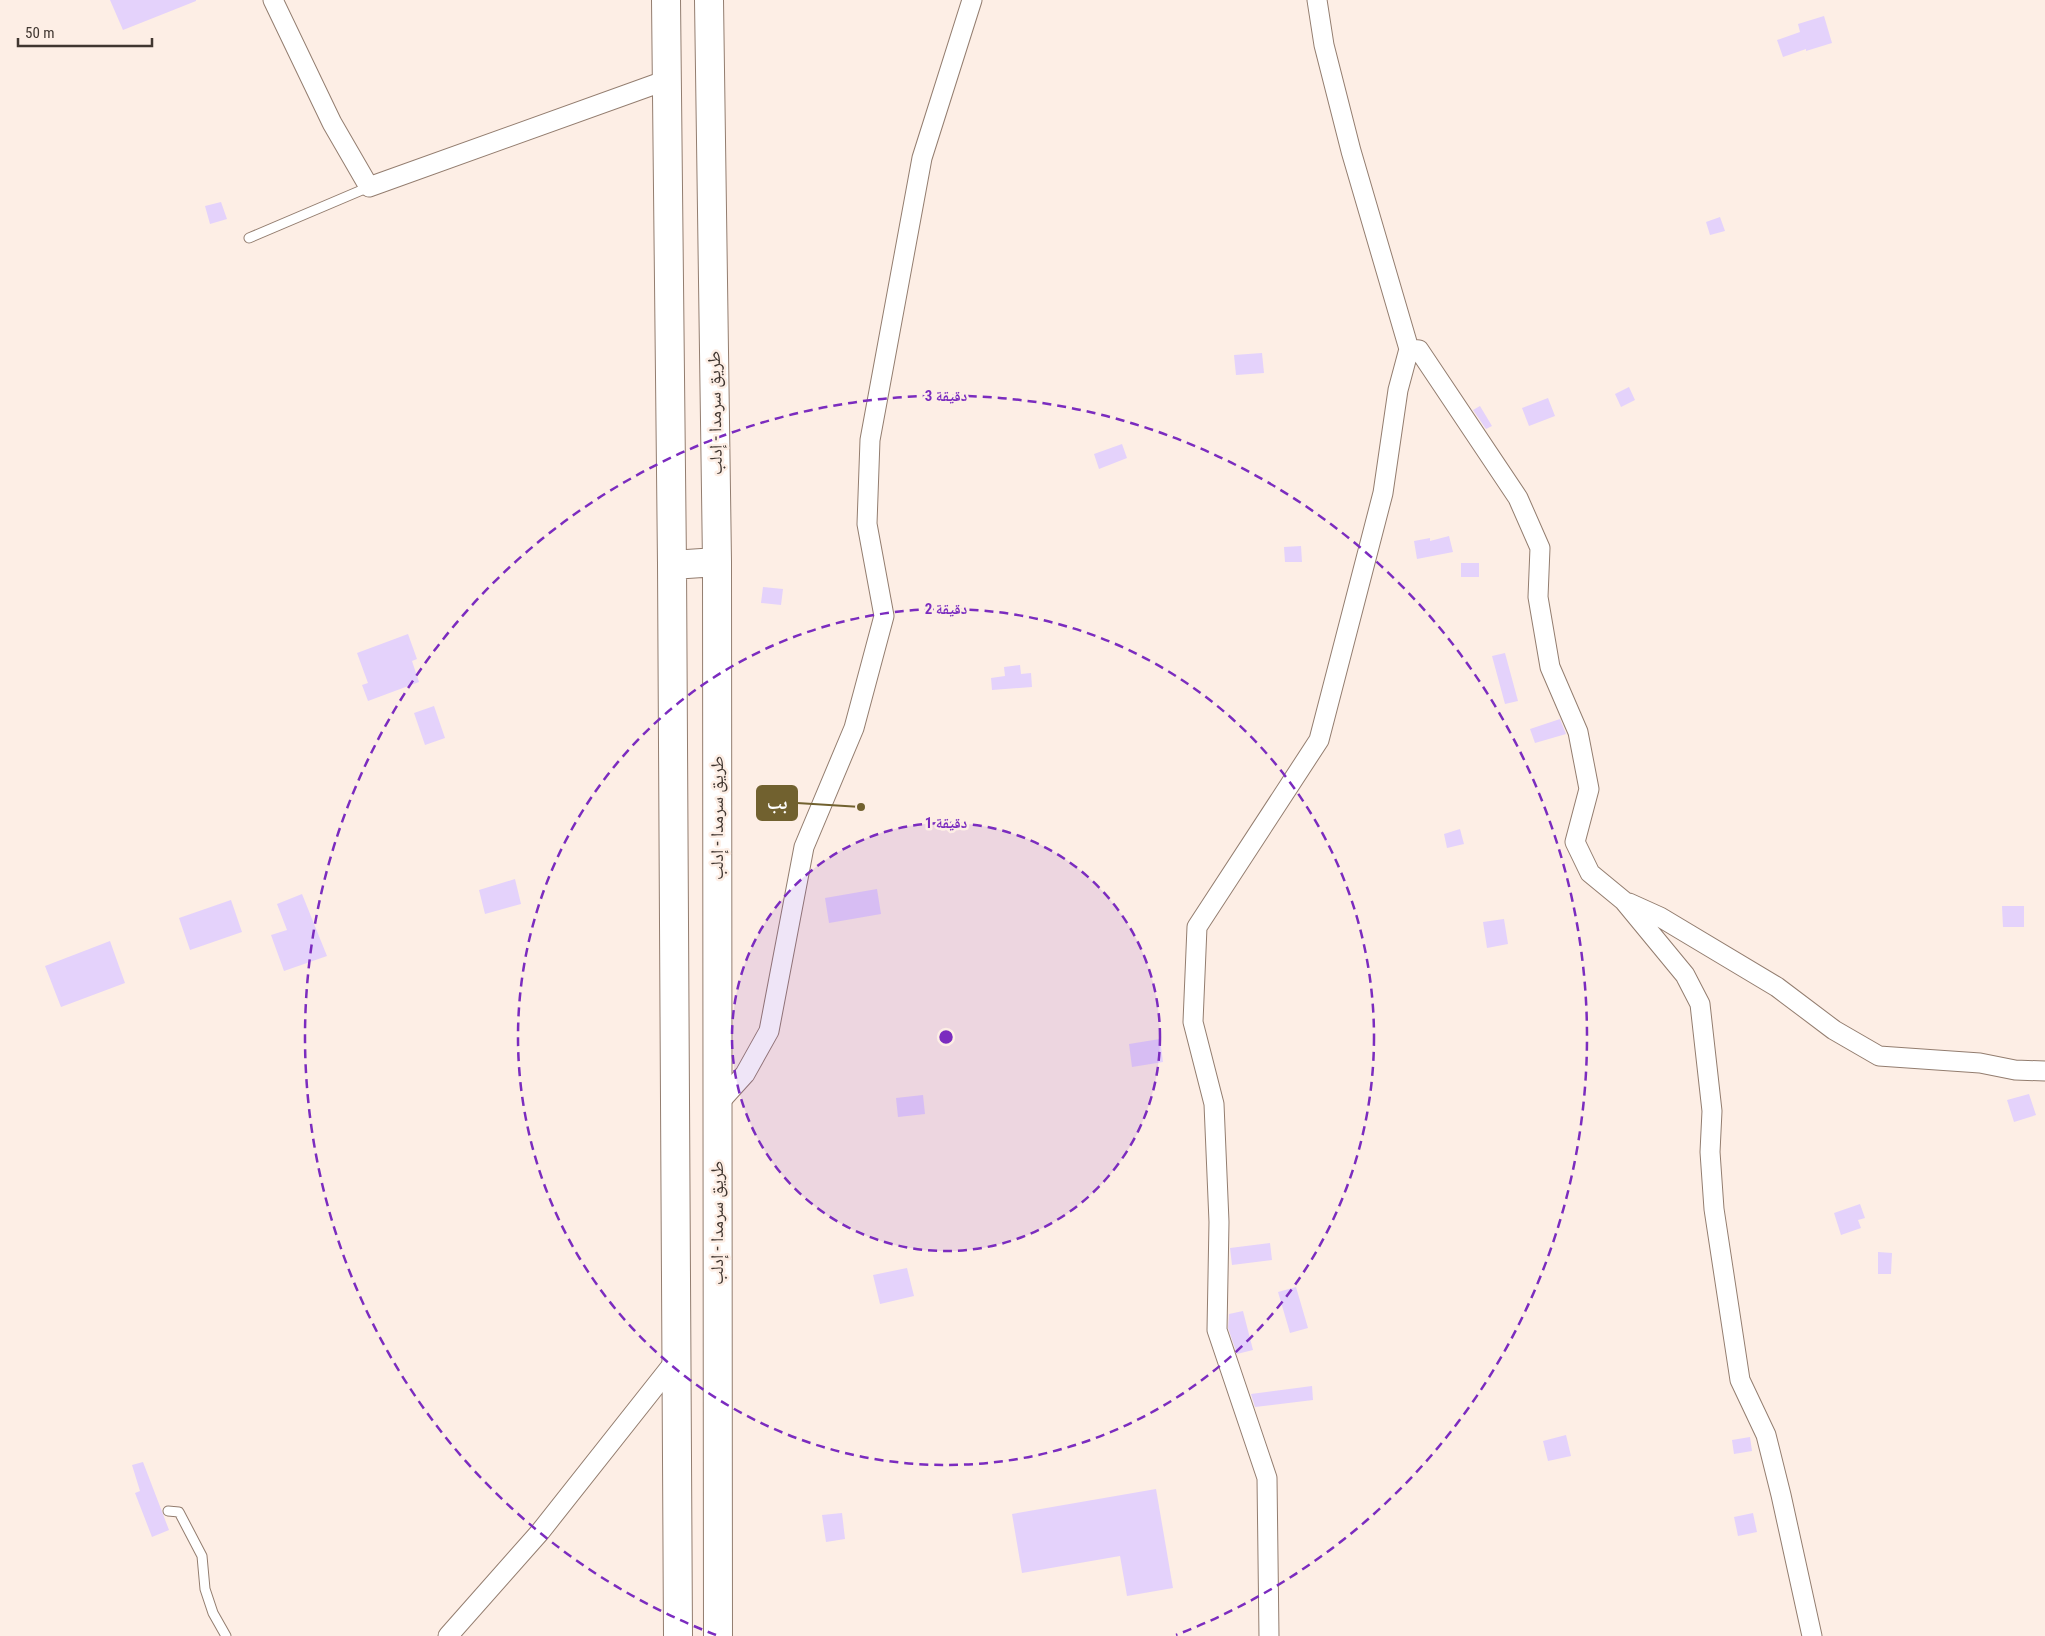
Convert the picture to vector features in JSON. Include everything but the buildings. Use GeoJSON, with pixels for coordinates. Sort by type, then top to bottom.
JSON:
{"type":"FeatureCollection","features":[{"type":"Feature","properties":{"kind":"highway"},"geometry":{"type":"LineString","coordinates":[[666,0],[672,565],[678,1631],[718,1631]]}},
{"type":"Feature","properties":{"kind":"highway","name":"طريق سرمدا - إدلب"},"geometry":{"type":"LineString","coordinates":[[709,0],[717,562],[718,1631]]}},
{"type":"Feature","properties":{"kind":"highway"},"geometry":{"type":"LineString","coordinates":[[672,565],[717,562]]}},
{"type":"Feature","properties":{"kind":"street"},"geometry":{"type":"LineString","coordinates":[[272,0],[332,123],[369,187],[667,80]]}},
{"type":"Feature","properties":{"kind":"street"},"geometry":{"type":"LineString","coordinates":[[717,1105],[746,1074],[769,1031],[804,847],[854,728],[884,616],[867,524],[870,440],[922,158],[972,0]]}},
{"type":"Feature","properties":{"kind":"street"},"geometry":{"type":"LineString","coordinates":[[1269,1636],[1267,1478],[1217,1330],[1219,1222],[1214,1104],[1193,1022],[1197,927],[1319,740],[1382,493],[1398,390],[1409,349],[1351,151],[1324,45],[1316,0]]}},
{"type":"Feature","properties":{"kind":"street"},"geometry":{"type":"LineString","coordinates":[[1409,349],[1419,350],[1518,498],[1540,548],[1538,597],[1550,667],[1578,732],[1589,789],[1576,842],[1590,874],[1624,901],[1685,975],[1700,1004],[1712,1111],[1710,1152],[1714,1209],[1738,1371],[1740,1380],[1766,1435],[1812,1636]]}},
{"type":"Feature","properties":{"kind":"street"},"geometry":{"type":"LineString","coordinates":[[1624,901],[1660,917],[1777,987],[1834,1030],[1879,1056],[1980,1063],[2015,1070],[2045,1071]]}},
{"type":"Feature","properties":{"kind":"street"},"geometry":{"type":"LineString","coordinates":[[448,1636],[540,1532],[676,1360]]}},
{"type":"Feature","properties":{"kind":"lane"},"geometry":{"type":"LineString","coordinates":[[249,238],[369,187]]}},
{"type":"Feature","properties":{"kind":"lane"},"geometry":{"type":"LineString","coordinates":[[168,1511],[179,1512],[202,1556],[205,1589],[213,1613],[226,1636]]}},
{"type":"Feature","properties":{"kind":"place","name":"بب"},"geometry":{"type":"Point","coordinates":[861,807]}}]}
